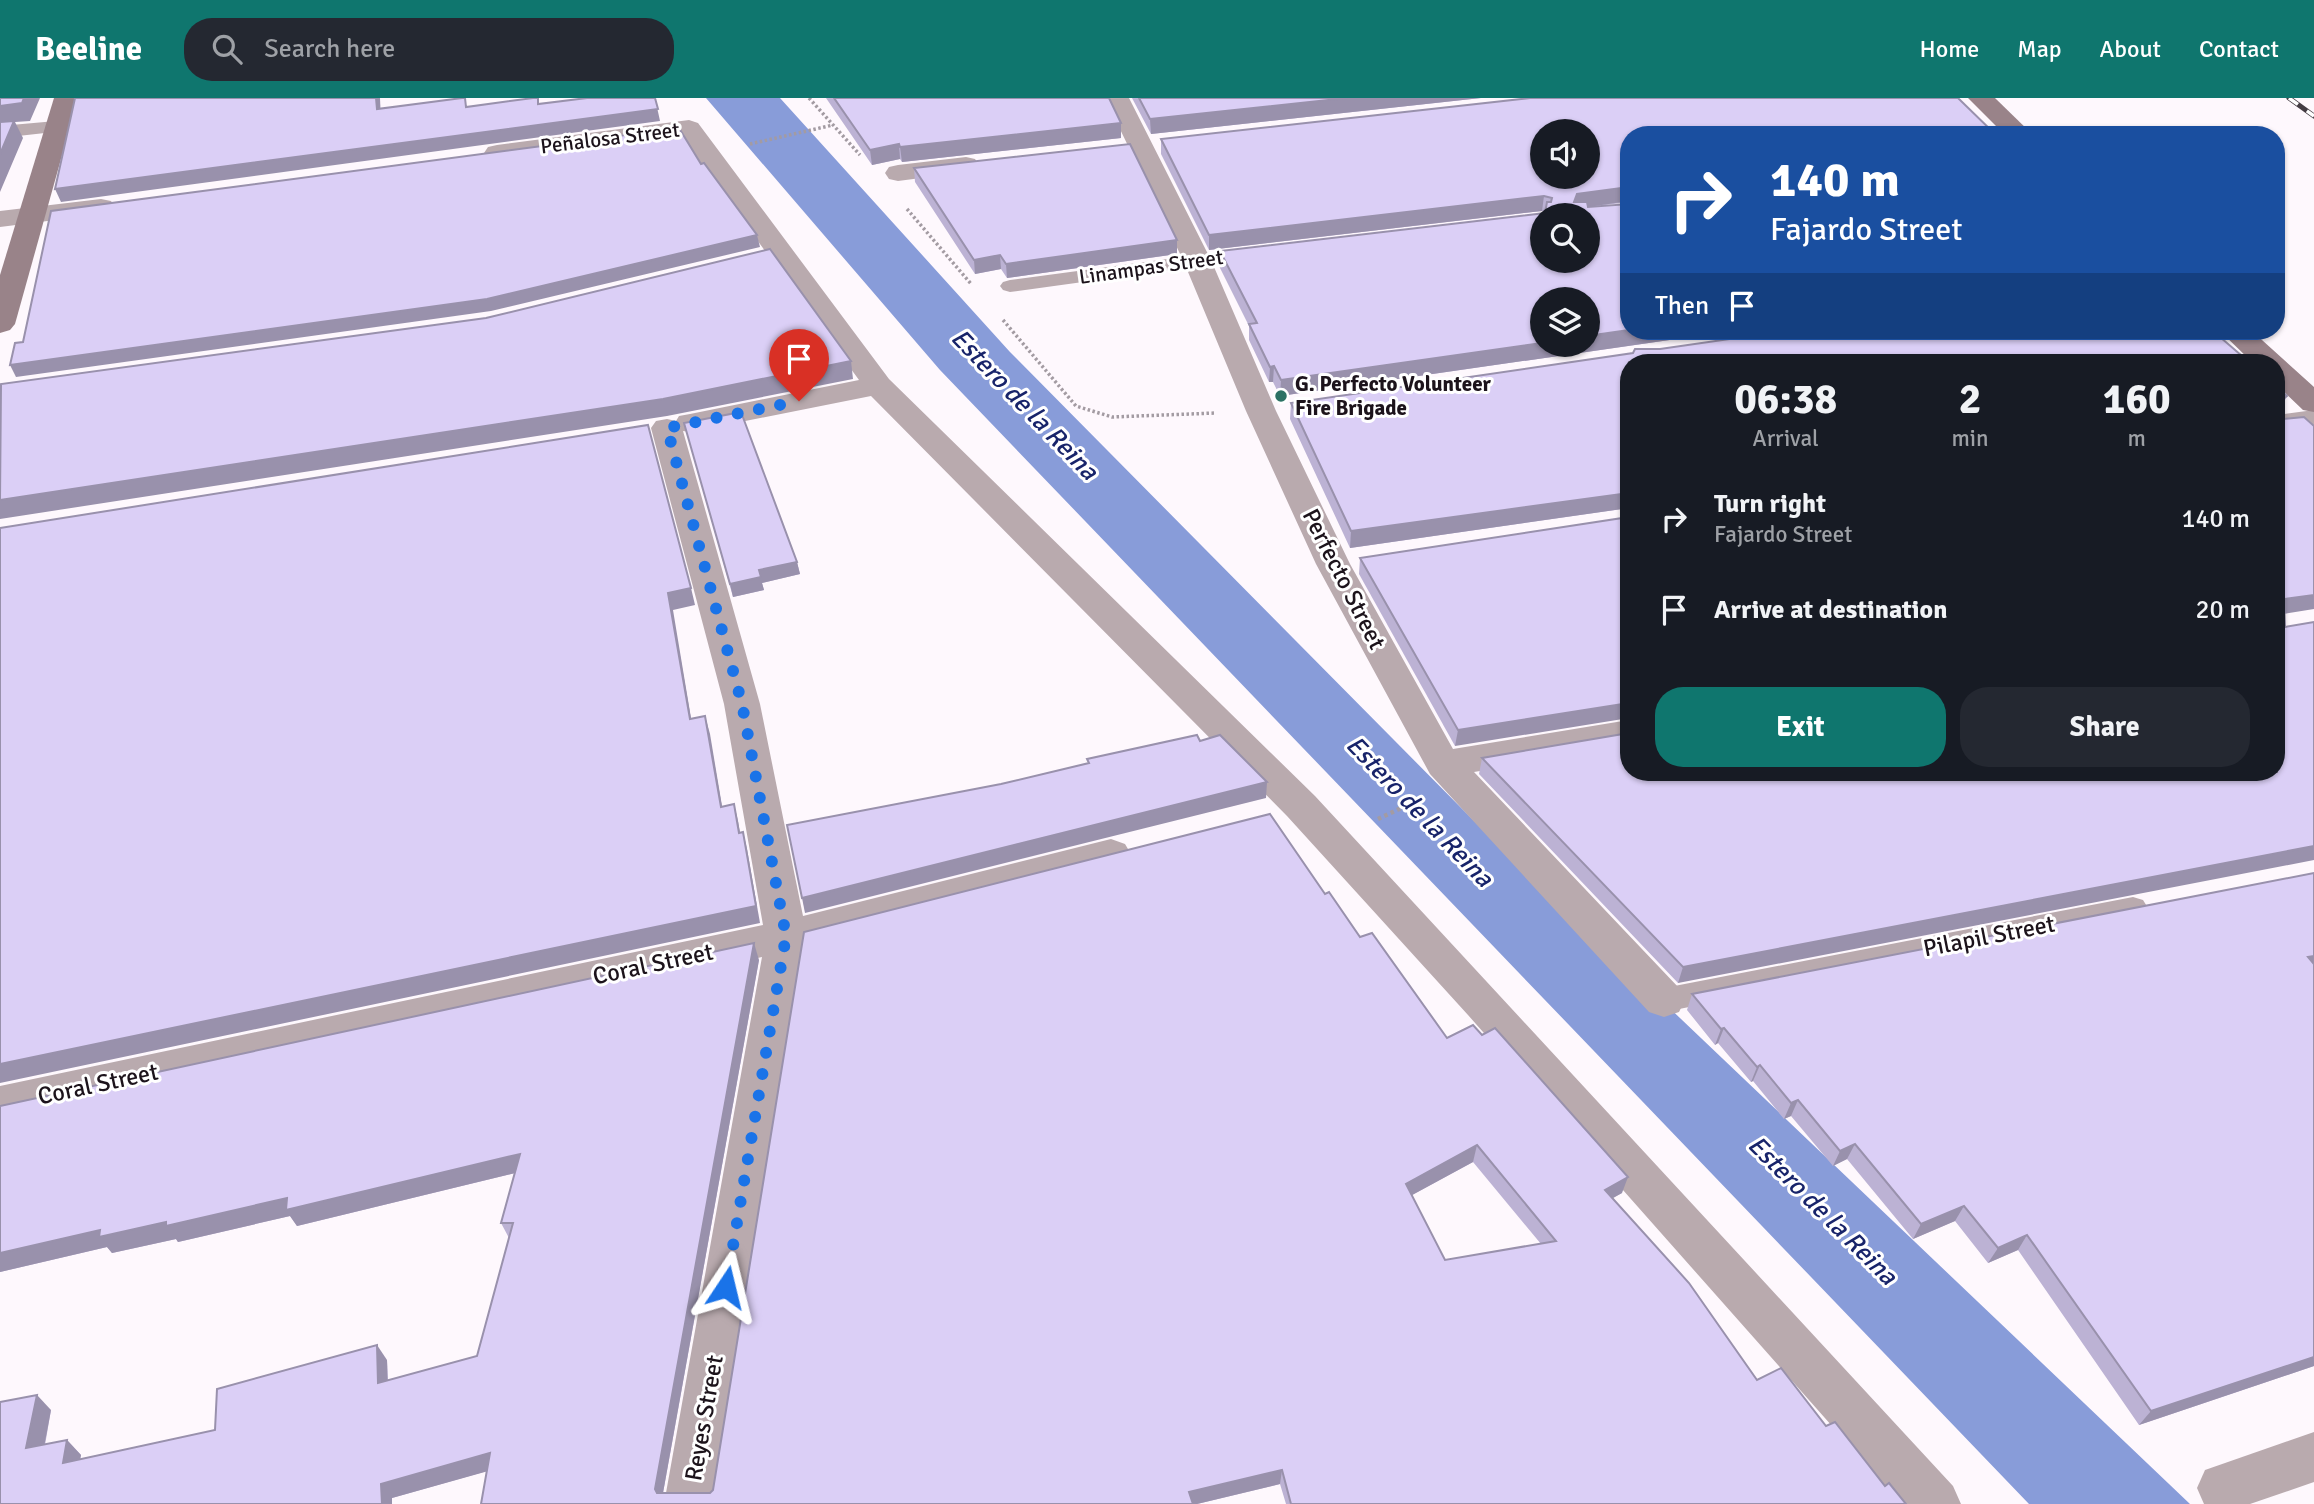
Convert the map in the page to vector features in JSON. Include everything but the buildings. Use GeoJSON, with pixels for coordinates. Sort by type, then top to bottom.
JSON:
{"type":"FeatureCollection","features":[{"type":"Feature","properties":{"kind":"main road"},"geometry":{"type":"LineString","coordinates":[[1,315],[66,98]]}},
{"type":"Feature","properties":{"kind":"main road"},"geometry":{"type":"LineString","coordinates":[[1980,98],[2010,126]]}},
{"type":"Feature","properties":{"kind":"main road"},"geometry":{"type":"LineString","coordinates":[[2245,340],[2260,354]]}},
{"type":"Feature","properties":{"kind":"main road"},"geometry":{"type":"LineString","coordinates":[[2285,376],[2314,403]]}},
{"type":"Feature","properties":{"kind":"street","name":"Perfecto Street"},"geometry":{"type":"LineString","coordinates":[[1117,98],[1275,409],[1443,764],[1664,1000]]}},
{"type":"Feature","properties":{"kind":"street","name":"Peñalosa Street"},"geometry":{"type":"LineString","coordinates":[[473,156],[680,127],[689,128],[708,154],[769,256],[878,385],[1301,806],[1483,1003],[1935,1504]]}},
{"type":"Feature","properties":{"kind":"street"},"geometry":{"type":"LineString","coordinates":[[898,173],[992,162]]}},
{"type":"Feature","properties":{"kind":"street"},"geometry":{"type":"LineString","coordinates":[[0,219],[130,204]]}},
{"type":"Feature","properties":{"kind":"street","name":"Reyes Street"},"geometry":{"type":"LineString","coordinates":[[690,1504],[786,936],[742,704],[653,430],[878,385]]}},
{"type":"Feature","properties":{"kind":"street"},"geometry":{"type":"LineString","coordinates":[[2285,423],[2314,419]]}},
{"type":"Feature","properties":{"kind":"street"},"geometry":{"type":"LineString","coordinates":[[1443,764],[1620,734]]}},
{"type":"Feature","properties":{"kind":"street"},"geometry":{"type":"LineString","coordinates":[[1260,817],[1301,806]]}},
{"type":"Feature","properties":{"kind":"street","name":"Coral Street"},"geometry":{"type":"LineString","coordinates":[[0,1105],[786,936],[1152,844]]}},
{"type":"Feature","properties":{"kind":"street"},"geometry":{"type":"LineString","coordinates":[[2222,1488],[2314,1457]]}},
{"type":"Feature","properties":{"kind":"lane"},"geometry":{"type":"LineString","coordinates":[[0,132],[56,127]]}},
{"type":"Feature","properties":{"kind":"lane","name":"Linampas Street"},"geometry":{"type":"LineString","coordinates":[[1010,286],[1280,251]]}},
{"type":"Feature","properties":{"kind":"lane","name":"Pilapil Street"},"geometry":{"type":"LineString","coordinates":[[1664,1000],[2165,902]]}},
{"type":"Feature","properties":{"kind":"path"},"geometry":{"type":"LineString","coordinates":[[750,144],[834,125]]}},
{"type":"Feature","properties":{"kind":"path"},"geometry":{"type":"LineString","coordinates":[[1373,821],[1421,799]]}},
{"type":"Feature","properties":{"kind":"water","name":"Estero de la Reina"},"geometry":{"type":"Polygon","coordinates":[[[706,98],[780,98],[1010,352],[1490,837],[2190,1504],[2029,1504],[940,370],[706,98]]]}},
{"type":"Feature","properties":{"kind":"railway"},"geometry":{"type":"LineString","coordinates":[[2289,98],[2314,116]]}},
{"type":"Feature","properties":{"kind":"place","name":"G. Perfecto Volunteer Fire Brigade"},"geometry":{"type":"Point","coordinates":[1281,396]}},
{"type":"Feature","properties":{"kind":"route"},"geometry":{"type":"LineString","coordinates":[[726,1287],[786,936],[742,704],[667,428],[799,401]]}}]}
